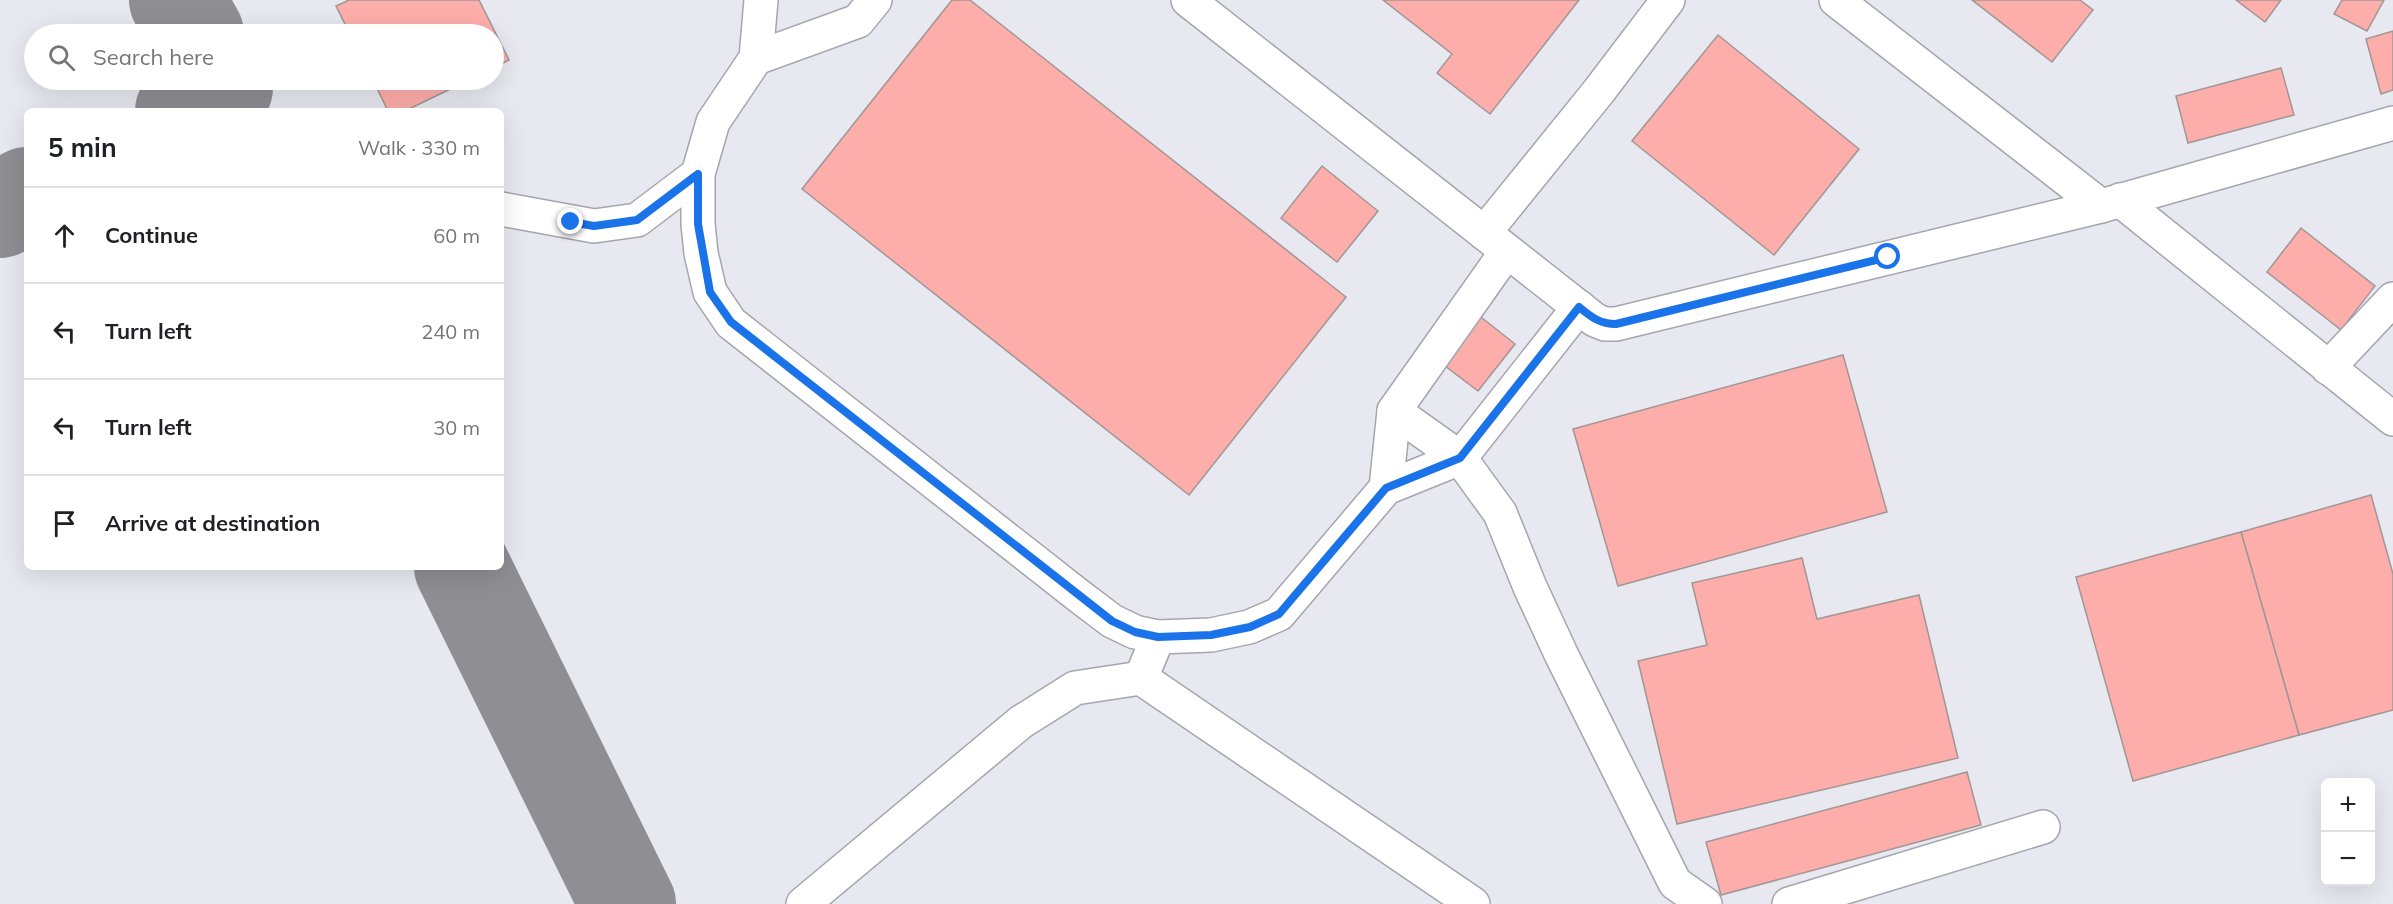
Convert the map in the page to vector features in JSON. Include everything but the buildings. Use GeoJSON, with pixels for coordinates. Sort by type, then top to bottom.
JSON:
{"type":"FeatureCollection","features":[{"type":"Feature","properties":{"kind":"lane"},"geometry":{"type":"LineString","coordinates":[[761,0],[756,58],[713,122],[698,174],[698,224],[710,292],[731,322],[1112,621],[1135,632],[1158,637],[1211,635],[1250,627],[1279,614],[1386,488],[1460,458],[1579,307]]}},
{"type":"Feature","properties":{"kind":"lane"},"geometry":{"type":"LineString","coordinates":[[756,58],[858,21],[875,0]]}},
{"type":"Feature","properties":{"kind":"lane"},"geometry":{"type":"LineString","coordinates":[[1188,0],[1595,320],[1605,324],[1616,324],[2110,203],[2393,123]]}},
{"type":"Feature","properties":{"kind":"lane"},"geometry":{"type":"LineString","coordinates":[[1386,488],[1394,411],[1496,242],[1599,91],[1668,0]]}},
{"type":"Feature","properties":{"kind":"lane"},"geometry":{"type":"LineString","coordinates":[[1836,0],[2110,203],[2393,419]]}},
{"type":"Feature","properties":{"kind":"lane"},"geometry":{"type":"LineString","coordinates":[[504,210],[594,226],[637,220],[698,174]]}},
{"type":"Feature","properties":{"kind":"lane"},"geometry":{"type":"LineString","coordinates":[[2328,368],[2393,299]]}},
{"type":"Feature","properties":{"kind":"lane"},"geometry":{"type":"LineString","coordinates":[[1394,411],[1460,458],[1500,513],[1530,587],[1562,656],[1675,883],[1705,904]]}},
{"type":"Feature","properties":{"kind":"lane"},"geometry":{"type":"LineString","coordinates":[[1141,678],[1158,637]]}},
{"type":"Feature","properties":{"kind":"lane"},"geometry":{"type":"LineString","coordinates":[[803,904],[1021,722],[1075,688],[1141,678],[1473,904]]}},
{"type":"Feature","properties":{"kind":"lane"},"geometry":{"type":"LineString","coordinates":[[1789,904],[2043,827]]}},
{"type":"Feature","properties":{"kind":"taxiway"},"geometry":{"type":"LineString","coordinates":[[177,0],[190,24]]}},
{"type":"Feature","properties":{"kind":"taxiway"},"geometry":{"type":"LineString","coordinates":[[188,108],[221,90]]}},
{"type":"Feature","properties":{"kind":"taxiway"},"geometry":{"type":"LineString","coordinates":[[0,210],[24,197]]}},
{"type":"Feature","properties":{"kind":"taxiway"},"geometry":{"type":"LineString","coordinates":[[463,570],[628,904]]}},
{"type":"Feature","properties":{"kind":"route"},"geometry":{"type":"LineString","coordinates":[[571,222],[594,226],[637,220],[698,174],[698,224],[701,252],[710,292],[731,322],[1112,621],[1135,632],[1158,637],[1211,635],[1250,627],[1279,614],[1386,488],[1460,458],[1579,307],[1595,320],[1605,324],[1616,324],[1888,257]]}}]}
